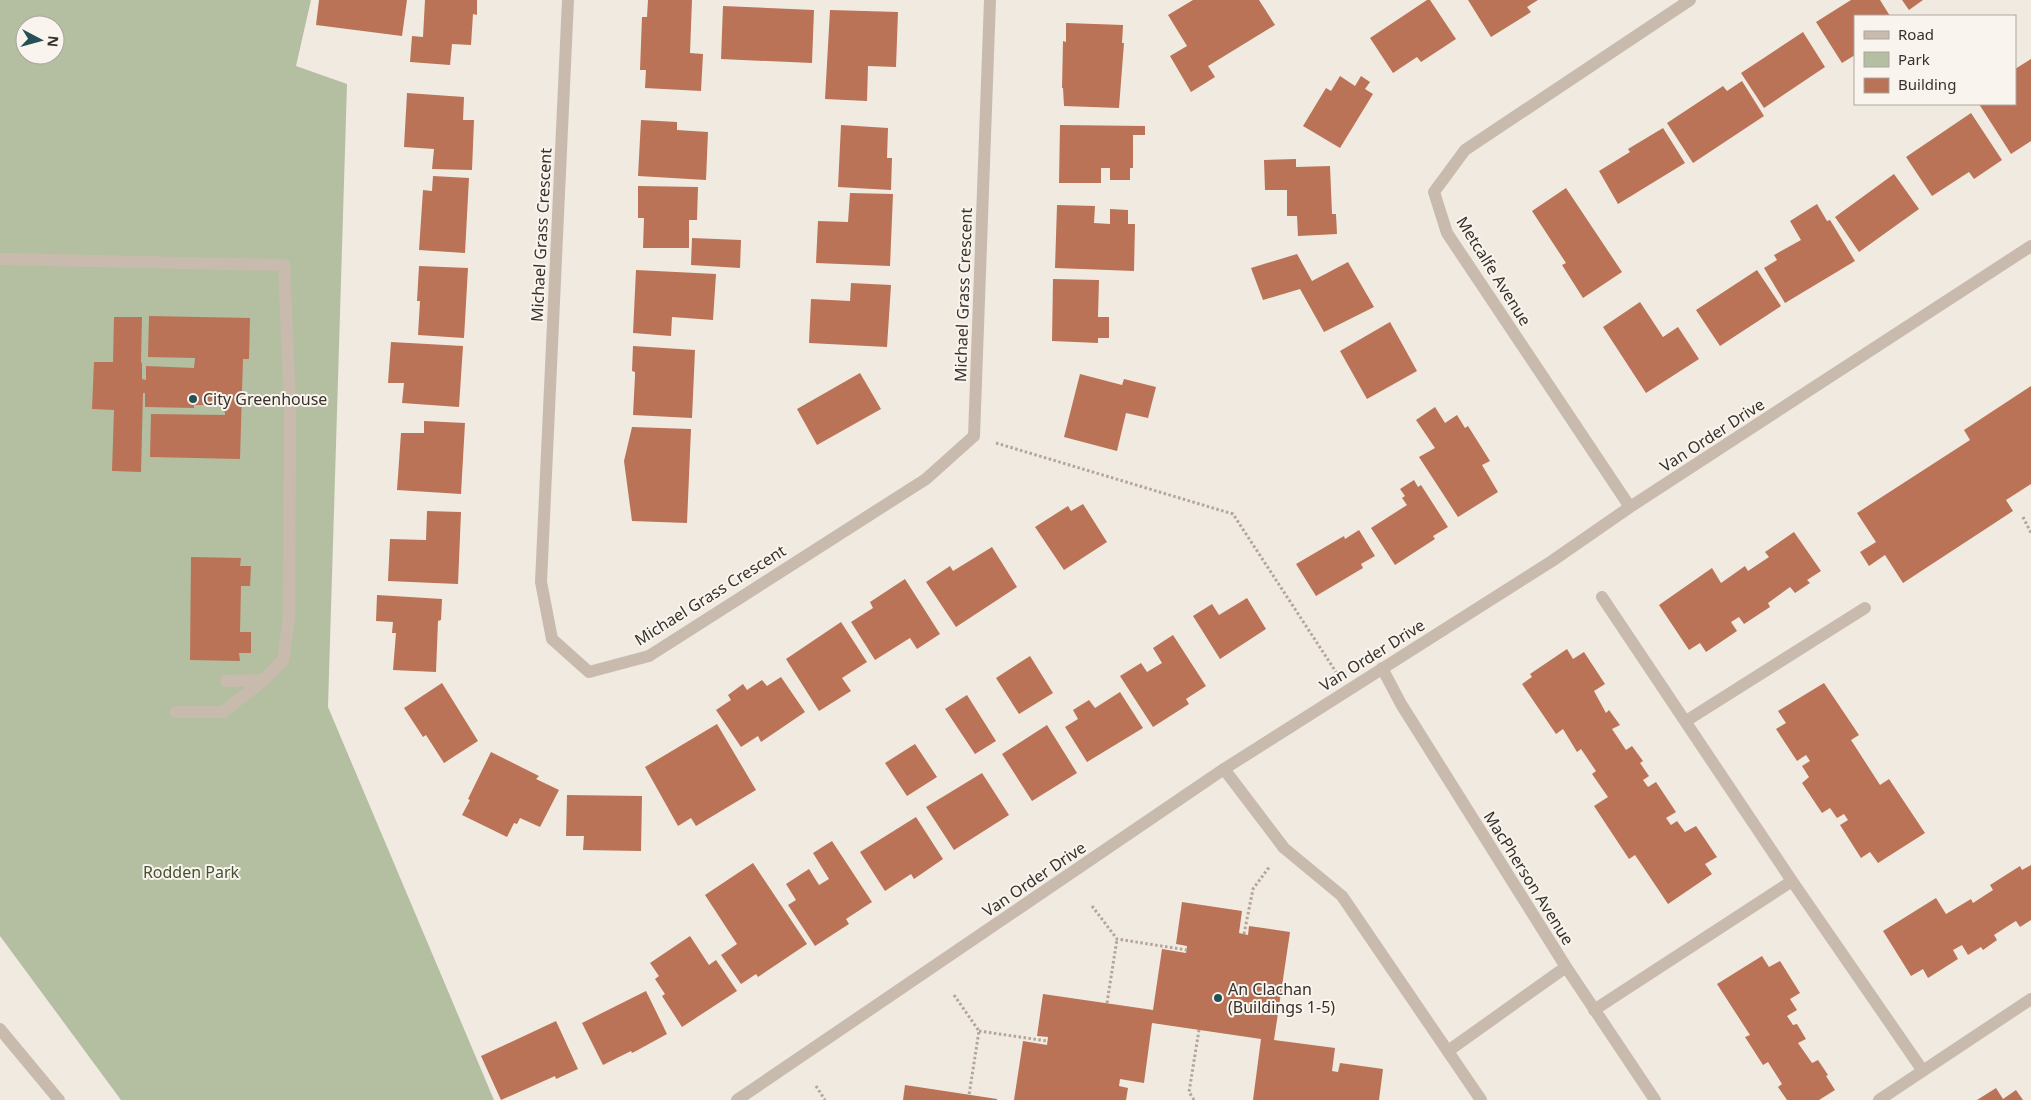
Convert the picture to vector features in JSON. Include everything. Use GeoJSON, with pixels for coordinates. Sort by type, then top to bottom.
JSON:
{"type":"FeatureCollection","features":[{"type":"Feature","properties":{"kind":"street","name":"Michael Grass Crescent"},"geometry":{"type":"LineString","coordinates":[[568,0],[541,582],[552,639],[589,672],[649,656],[926,478],[974,436],[990,0]]}},
{"type":"Feature","properties":{"kind":"street","name":"Metcalfe Avenue"},"geometry":{"type":"LineString","coordinates":[[1630,507],[1447,233],[1434,192],[1465,150],[1690,0]]}},
{"type":"Feature","properties":{"kind":"street","name":"Van Order Drive"},"geometry":{"type":"LineString","coordinates":[[737,1100],[1224,770],[1552,561],[1630,507],[2031,246]]}},
{"type":"Feature","properties":{"kind":"street"},"geometry":{"type":"LineString","coordinates":[[0,259],[284,265],[290,407],[289,618],[283,660],[264,680],[223,712],[176,712]]}},
{"type":"Feature","properties":{"kind":"street"},"geometry":{"type":"LineString","coordinates":[[1602,597],[1792,881],[1923,1071]]}},
{"type":"Feature","properties":{"kind":"street"},"geometry":{"type":"LineString","coordinates":[[1686,721],[1864,608]]}},
{"type":"Feature","properties":{"kind":"street","name":"MacPherson Avenue"},"geometry":{"type":"LineString","coordinates":[[1382,668],[1401,704],[1566,967],[1655,1100]]}},
{"type":"Feature","properties":{"kind":"street"},"geometry":{"type":"LineString","coordinates":[[226,681],[264,680]]}},
{"type":"Feature","properties":{"kind":"street"},"geometry":{"type":"LineString","coordinates":[[1224,770],[1284,848],[1342,896],[1481,1100]]}},
{"type":"Feature","properties":{"kind":"street"},"geometry":{"type":"LineString","coordinates":[[1594,1010],[1792,881]]}},
{"type":"Feature","properties":{"kind":"street"},"geometry":{"type":"LineString","coordinates":[[1448,1051],[1566,967]]}},
{"type":"Feature","properties":{"kind":"street"},"geometry":{"type":"LineString","coordinates":[[1879,1100],[2031,999]]}},
{"type":"Feature","properties":{"kind":"street"},"geometry":{"type":"LineString","coordinates":[[2,1036],[59,1100]]}},
{"type":"Feature","properties":{"kind":"path"},"geometry":{"type":"LineString","coordinates":[[974,436],[1233,514],[1348,690]]}},
{"type":"Feature","properties":{"kind":"path"},"geometry":{"type":"LineString","coordinates":[[2023,517],[2031,533]]}},
{"type":"Feature","properties":{"kind":"path"},"geometry":{"type":"LineString","coordinates":[[1244,934],[1252,889],[1284,848]]}},
{"type":"Feature","properties":{"kind":"path"},"geometry":{"type":"LineString","coordinates":[[1092,906],[1117,939],[1186,950]]}},
{"type":"Feature","properties":{"kind":"path"},"geometry":{"type":"LineString","coordinates":[[1107,1003],[1117,939]]}},
{"type":"Feature","properties":{"kind":"path"},"geometry":{"type":"LineString","coordinates":[[954,995],[979,1031],[969,1094]]}},
{"type":"Feature","properties":{"kind":"path"},"geometry":{"type":"LineString","coordinates":[[1194,1100],[1189,1092],[1199,1030]]}},
{"type":"Feature","properties":{"kind":"path"},"geometry":{"type":"LineString","coordinates":[[979,1031],[1047,1040]]}},
{"type":"Feature","properties":{"kind":"path"},"geometry":{"type":"LineString","coordinates":[[816,1086],[825,1100]]}},
{"type":"Feature","properties":{"kind":"green space","name":"Rodden Park"},"geometry":{"type":"Polygon","coordinates":[[[0,0],[311,0],[296,66],[347,84],[328,707],[494,1100],[121,1100],[0,936],[0,0]]]}},
{"type":"Feature","properties":{"kind":"building"},"geometry":{"type":"Polygon","coordinates":[[[319,0],[407,0],[402,36],[316,25],[319,0]]]}},
{"type":"Feature","properties":{"kind":"building"},"geometry":{"type":"Polygon","coordinates":[[[425,0],[477,0],[477,15],[473,14],[471,45],[452,44],[450,65],[410,62],[412,36],[423,37],[425,0]]]}},
{"type":"Feature","properties":{"kind":"building"},"geometry":{"type":"Polygon","coordinates":[[[648,0],[692,0],[690,53],[703,54],[701,91],[645,88],[646,70],[640,70],[642,17],[647,17],[648,0]]]}},
{"type":"Feature","properties":{"kind":"building"},"geometry":{"type":"Polygon","coordinates":[[[1193,0],[1259,0],[1275,25],[1208,66],[1215,77],[1191,92],[1170,56],[1187,46],[1168,15],[1193,0]]]}},
{"type":"Feature","properties":{"kind":"building"},"geometry":{"type":"Polygon","coordinates":[[[1427,0],[1430,0],[1456,39],[1421,62],[1417,57],[1393,73],[1370,38],[1427,0]]]}},
{"type":"Feature","properties":{"kind":"building"},"geometry":{"type":"Polygon","coordinates":[[[1468,0],[1538,0],[1527,7],[1531,12],[1491,37],[1468,0]]]}},
{"type":"Feature","properties":{"kind":"building"},"geometry":{"type":"Polygon","coordinates":[[[1851,0],[1880,0],[1889,15],[1854,15],[1854,56],[1842,63],[1816,22],[1851,0]]]}},
{"type":"Feature","properties":{"kind":"building"},"geometry":{"type":"Polygon","coordinates":[[[1902,0],[1923,0],[1909,10],[1902,0]]]}},
{"type":"Feature","properties":{"kind":"building"},"geometry":{"type":"Polygon","coordinates":[[[723,6],[814,10],[812,63],[721,59],[723,6]]]}},
{"type":"Feature","properties":{"kind":"building"},"geometry":{"type":"Polygon","coordinates":[[[830,10],[898,12],[896,67],[868,66],[867,101],[825,99],[830,10]]]}},
{"type":"Feature","properties":{"kind":"building"},"geometry":{"type":"Polygon","coordinates":[[[1066,23],[1123,25],[1122,43],[1124,43],[1119,108],[1064,106],[1062,88],[1063,41],[1066,42],[1066,23]]]}},
{"type":"Feature","properties":{"kind":"building"},"geometry":{"type":"Polygon","coordinates":[[[1803,32],[1825,67],[1764,108],[1741,73],[1803,32]]]}},
{"type":"Feature","properties":{"kind":"building"},"geometry":{"type":"Polygon","coordinates":[[[2031,59],[2031,141],[2011,154],[1980,105],[2016,105],[2016,68],[2031,59]]]}},
{"type":"Feature","properties":{"kind":"building"},"geometry":{"type":"Polygon","coordinates":[[[1340,76],[1355,86],[1361,76],[1370,82],[1365,89],[1373,94],[1340,148],[1303,126],[1326,88],[1331,91],[1340,76]]]}},
{"type":"Feature","properties":{"kind":"building"},"geometry":{"type":"Polygon","coordinates":[[[1742,81],[1764,116],[1693,163],[1667,123],[1723,86],[1727,91],[1742,81]]]}},
{"type":"Feature","properties":{"kind":"building"},"geometry":{"type":"Polygon","coordinates":[[[407,93],[464,97],[463,120],[474,120],[472,170],[432,169],[434,149],[404,147],[407,93]]]}},
{"type":"Feature","properties":{"kind":"building"},"geometry":{"type":"Polygon","coordinates":[[[1971,113],[2002,160],[1974,179],[1969,172],[1932,196],[1906,157],[1971,113]]]}},
{"type":"Feature","properties":{"kind":"building"},"geometry":{"type":"Polygon","coordinates":[[[641,120],[677,122],[677,130],[708,132],[706,180],[638,176],[641,120]]]}},
{"type":"Feature","properties":{"kind":"building"},"geometry":{"type":"Polygon","coordinates":[[[841,125],[888,128],[887,158],[892,158],[891,190],[838,187],[841,125]]]}},
{"type":"Feature","properties":{"kind":"building"},"geometry":{"type":"Polygon","coordinates":[[[1060,125],[1145,126],[1145,135],[1133,135],[1133,168],[1130,168],[1130,180],[1110,180],[1110,168],[1101,168],[1101,183],[1059,183],[1060,125]]]}},
{"type":"Feature","properties":{"kind":"building"},"geometry":{"type":"Polygon","coordinates":[[[1663,128],[1685,163],[1618,204],[1599,171],[1630,152],[1628,149],[1663,128]]]}},
{"type":"Feature","properties":{"kind":"building"},"geometry":{"type":"Polygon","coordinates":[[[1296,159],[1296,167],[1330,166],[1332,214],[1336,214],[1337,234],[1298,236],[1297,216],[1287,216],[1287,190],[1265,190],[1264,160],[1296,159]]]}},
{"type":"Feature","properties":{"kind":"building"},"geometry":{"type":"Polygon","coordinates":[[[1894,174],[1919,209],[1859,252],[1835,217],[1894,174]]]}},
{"type":"Feature","properties":{"kind":"building"},"geometry":{"type":"Polygon","coordinates":[[[433,176],[469,178],[465,253],[419,250],[423,190],[432,191],[433,176]]]}},
{"type":"Feature","properties":{"kind":"building"},"geometry":{"type":"Polygon","coordinates":[[[638,186],[698,187],[697,220],[689,220],[689,248],[643,248],[644,218],[638,218],[638,186]]]}},
{"type":"Feature","properties":{"kind":"building"},"geometry":{"type":"Polygon","coordinates":[[[1566,188],[1622,272],[1583,298],[1562,265],[1566,263],[1532,211],[1566,188]]]}},
{"type":"Feature","properties":{"kind":"building"},"geometry":{"type":"Polygon","coordinates":[[[850,193],[893,194],[890,266],[816,263],[818,221],[848,222],[850,193]]]}},
{"type":"Feature","properties":{"kind":"building"},"geometry":{"type":"Polygon","coordinates":[[[1817,204],[1827,221],[1830,220],[1855,261],[1785,303],[1764,268],[1777,260],[1774,255],[1801,240],[1790,221],[1817,204]]]}},
{"type":"Feature","properties":{"kind":"building"},"geometry":{"type":"Polygon","coordinates":[[[1057,205],[1095,206],[1094,223],[1110,224],[1110,209],[1128,210],[1128,224],[1135,224],[1134,271],[1055,268],[1057,205]]]}},
{"type":"Feature","properties":{"kind":"building"},"geometry":{"type":"Polygon","coordinates":[[[692,238],[741,240],[740,268],[691,265],[692,238]]]}},
{"type":"Feature","properties":{"kind":"building"},"geometry":{"type":"Polygon","coordinates":[[[1297,254],[1312,281],[1348,262],[1374,307],[1324,332],[1300,289],[1263,300],[1251,268],[1297,254]]]}},
{"type":"Feature","properties":{"kind":"building"},"geometry":{"type":"Polygon","coordinates":[[[419,266],[468,268],[464,338],[418,335],[420,301],[417,301],[419,266]]]}},
{"type":"Feature","properties":{"kind":"building"},"geometry":{"type":"Polygon","coordinates":[[[636,270],[716,274],[713,320],[672,317],[671,336],[633,333],[636,270]]]}},
{"type":"Feature","properties":{"kind":"building"},"geometry":{"type":"Polygon","coordinates":[[[1757,270],[1781,306],[1720,346],[1696,310],[1757,270]]]}},
{"type":"Feature","properties":{"kind":"building"},"geometry":{"type":"Polygon","coordinates":[[[1053,279],[1099,280],[1098,317],[1109,317],[1109,338],[1098,338],[1098,343],[1052,341],[1053,279]]]}},
{"type":"Feature","properties":{"kind":"building"},"geometry":{"type":"Polygon","coordinates":[[[851,283],[891,285],[887,347],[809,343],[811,299],[850,301],[851,283]]]}},
{"type":"Feature","properties":{"kind":"building"},"geometry":{"type":"Polygon","coordinates":[[[1640,302],[1663,337],[1678,327],[1699,359],[1646,393],[1603,327],[1640,302]]]}},
{"type":"Feature","properties":{"kind":"building","name":"City Greenhouse"},"geometry":{"type":"Polygon","coordinates":[[[149,316],[250,318],[249,359],[243,359],[240,459],[150,457],[151,414],[225,415],[224,405],[194,405],[194,408],[145,407],[145,393],[143,393],[141,472],[112,471],[114,410],[92,409],[94,362],[113,362],[114,317],[142,317],[142,379],[146,380],[146,366],[194,368],[195,358],[148,357],[149,316]]]}},
{"type":"Feature","properties":{"kind":"building"},"geometry":{"type":"Polygon","coordinates":[[[1390,322],[1417,371],[1367,399],[1340,351],[1390,322]]]}},
{"type":"Feature","properties":{"kind":"building"},"geometry":{"type":"Polygon","coordinates":[[[391,342],[463,346],[459,407],[402,403],[404,383],[388,383],[391,342]]]}},
{"type":"Feature","properties":{"kind":"building"},"geometry":{"type":"Polygon","coordinates":[[[633,346],[695,350],[692,418],[633,415],[635,372],[632,371],[633,346]]]}},
{"type":"Feature","properties":{"kind":"building"},"geometry":{"type":"Polygon","coordinates":[[[860,373],[881,409],[817,445],[797,409],[860,373]]]}},
{"type":"Feature","properties":{"kind":"building"},"geometry":{"type":"Polygon","coordinates":[[[1080,374],[1122,385],[1124,379],[1156,387],[1148,418],[1126,413],[1117,451],[1064,437],[1080,374]]]}},
{"type":"Feature","properties":{"kind":"building"},"geometry":{"type":"Polygon","coordinates":[[[2031,386],[2031,484],[2006,500],[2013,511],[1903,583],[1885,555],[1869,566],[1860,552],[1876,542],[1857,513],[1970,440],[1964,430],[2031,386]]]}},
{"type":"Feature","properties":{"kind":"building"},"geometry":{"type":"Polygon","coordinates":[[[1435,407],[1445,423],[1457,415],[1465,428],[1468,426],[1490,461],[1482,465],[1498,492],[1458,517],[1419,457],[1435,448],[1416,420],[1435,407]]]}},
{"type":"Feature","properties":{"kind":"building"},"geometry":{"type":"Polygon","coordinates":[[[424,421],[465,423],[461,494],[397,490],[401,433],[424,433],[424,421]]]}},
{"type":"Feature","properties":{"kind":"building"},"geometry":{"type":"Polygon","coordinates":[[[632,427],[691,429],[687,523],[632,521],[624,461],[632,427]]]}},
{"type":"Feature","properties":{"kind":"building"},"geometry":{"type":"Polygon","coordinates":[[[1414,480],[1418,487],[1421,485],[1448,527],[1433,536],[1435,539],[1395,565],[1371,528],[1407,505],[1402,498],[1405,496],[1400,489],[1414,480]]]}},
{"type":"Feature","properties":{"kind":"building"},"geometry":{"type":"Polygon","coordinates":[[[1083,504],[1107,542],[1064,570],[1035,527],[1068,506],[1071,511],[1083,504]]]}},
{"type":"Feature","properties":{"kind":"building"},"geometry":{"type":"Polygon","coordinates":[[[427,511],[461,512],[458,584],[388,581],[390,539],[426,540],[427,511]]]}},
{"type":"Feature","properties":{"kind":"building"},"geometry":{"type":"Polygon","coordinates":[[[1359,530],[1375,556],[1361,564],[1363,568],[1316,596],[1296,564],[1344,536],[1345,539],[1359,530]]]}},
{"type":"Feature","properties":{"kind":"building"},"geometry":{"type":"Polygon","coordinates":[[[1794,532],[1821,571],[1807,580],[1810,583],[1795,593],[1790,587],[1768,603],[1770,607],[1744,624],[1739,617],[1731,622],[1737,631],[1706,652],[1700,643],[1689,650],[1659,605],[1712,568],[1721,583],[1745,566],[1748,571],[1769,557],[1765,552],[1794,532]]]}},
{"type":"Feature","properties":{"kind":"building"},"geometry":{"type":"Polygon","coordinates":[[[992,547],[1017,587],[956,627],[926,582],[950,566],[953,571],[992,547]]]}},
{"type":"Feature","properties":{"kind":"building"},"geometry":{"type":"Polygon","coordinates":[[[191,557],[241,558],[240,566],[251,566],[250,586],[241,586],[240,632],[251,632],[251,653],[239,653],[240,661],[190,660],[191,557]]]}},
{"type":"Feature","properties":{"kind":"building"},"geometry":{"type":"Polygon","coordinates":[[[905,579],[940,634],[917,649],[910,638],[875,660],[851,622],[873,608],[870,602],[905,579]]]}},
{"type":"Feature","properties":{"kind":"building"},"geometry":{"type":"Polygon","coordinates":[[[377,595],[442,599],[441,620],[438,621],[436,672],[393,670],[396,633],[392,633],[393,622],[376,621],[377,595]]]}},
{"type":"Feature","properties":{"kind":"building"},"geometry":{"type":"Polygon","coordinates":[[[1247,598],[1266,629],[1220,659],[1193,616],[1212,604],[1219,615],[1247,598]]]}},
{"type":"Feature","properties":{"kind":"building"},"geometry":{"type":"Polygon","coordinates":[[[841,622],[867,662],[842,678],[851,691],[819,711],[786,659],[841,622]]]}},
{"type":"Feature","properties":{"kind":"building"},"geometry":{"type":"Polygon","coordinates":[[[1173,635],[1206,686],[1186,699],[1189,704],[1153,727],[1120,676],[1141,663],[1147,672],[1162,663],[1153,648],[1173,635]]]}},
{"type":"Feature","properties":{"kind":"building"},"geometry":{"type":"Polygon","coordinates":[[[1567,649],[1573,659],[1584,652],[1605,684],[1594,691],[1606,713],[1609,710],[1620,725],[1612,729],[1626,750],[1632,746],[1643,761],[1640,763],[1649,776],[1643,780],[1648,787],[1656,782],[1676,812],[1666,818],[1671,825],[1677,821],[1685,832],[1696,826],[1717,857],[1705,864],[1712,874],[1668,904],[1635,855],[1629,859],[1594,806],[1608,797],[1592,774],[1596,771],[1581,749],[1577,752],[1563,729],[1556,734],[1522,684],[1532,677],[1530,674],[1567,649]]]}},
{"type":"Feature","properties":{"kind":"building"},"geometry":{"type":"Polygon","coordinates":[[[1030,656],[1053,693],[1019,714],[996,678],[1030,656]]]}},
{"type":"Feature","properties":{"kind":"building"},"geometry":{"type":"Polygon","coordinates":[[[781,677],[805,712],[761,742],[758,736],[741,747],[716,710],[731,700],[728,695],[743,684],[747,690],[762,680],[767,686],[781,677]]]}},
{"type":"Feature","properties":{"kind":"building"},"geometry":{"type":"Polygon","coordinates":[[[442,683],[478,741],[444,763],[426,735],[423,737],[404,708],[442,683]]]}},
{"type":"Feature","properties":{"kind":"building"},"geometry":{"type":"Polygon","coordinates":[[[1824,683],[1859,735],[1851,740],[1880,785],[1889,779],[1925,833],[1878,863],[1870,852],[1861,858],[1840,825],[1848,820],[1844,814],[1837,818],[1830,808],[1822,813],[1802,783],[1809,777],[1802,766],[1810,761],[1806,755],[1797,761],[1776,729],[1786,723],[1778,711],[1824,683]]]}},
{"type":"Feature","properties":{"kind":"building"},"geometry":{"type":"Polygon","coordinates":[[[1120,692],[1143,728],[1087,762],[1065,727],[1078,719],[1073,710],[1089,700],[1095,708],[1120,692]]]}},
{"type":"Feature","properties":{"kind":"building"},"geometry":{"type":"Polygon","coordinates":[[[967,695],[996,741],[975,754],[945,709],[967,695]]]}},
{"type":"Feature","properties":{"kind":"building"},"geometry":{"type":"Polygon","coordinates":[[[717,724],[756,790],[696,826],[691,818],[678,826],[645,767],[717,724]]]}},
{"type":"Feature","properties":{"kind":"building"},"geometry":{"type":"Polygon","coordinates":[[[1047,725],[1077,773],[1032,801],[1002,754],[1047,725]]]}},
{"type":"Feature","properties":{"kind":"building"},"geometry":{"type":"Polygon","coordinates":[[[915,744],[937,777],[907,796],[885,763],[915,744]]]}},
{"type":"Feature","properties":{"kind":"building"},"geometry":{"type":"Polygon","coordinates":[[[491,752],[539,776],[536,779],[559,790],[540,827],[520,818],[517,824],[514,823],[507,837],[462,815],[491,752]]]}},
{"type":"Feature","properties":{"kind":"building"},"geometry":{"type":"Polygon","coordinates":[[[982,773],[1009,815],[954,850],[926,807],[982,773]]]}},
{"type":"Feature","properties":{"kind":"building"},"geometry":{"type":"Polygon","coordinates":[[[567,795],[642,796],[641,851],[583,850],[584,836],[566,836],[567,795]]]}},
{"type":"Feature","properties":{"kind":"building"},"geometry":{"type":"Polygon","coordinates":[[[916,817],[943,859],[914,879],[911,874],[885,891],[860,852],[916,817]]]}},
{"type":"Feature","properties":{"kind":"building"},"geometry":{"type":"Polygon","coordinates":[[[832,841],[872,902],[846,919],[849,924],[815,946],[788,905],[796,900],[786,884],[809,869],[819,885],[829,879],[813,853],[832,841]]]}},
{"type":"Feature","properties":{"kind":"building"},"geometry":{"type":"Polygon","coordinates":[[[753,863],[807,944],[758,977],[756,974],[741,984],[721,955],[737,944],[705,895],[753,863]]]}},
{"type":"Feature","properties":{"kind":"building"},"geometry":{"type":"Polygon","coordinates":[[[2031,865],[2031,920],[2020,927],[2016,921],[2011,924],[1994,935],[1997,940],[1983,950],[1981,947],[1968,955],[1962,945],[1953,950],[1958,959],[1928,978],[1923,969],[1911,976],[1883,931],[1936,898],[1946,914],[1971,899],[1973,903],[1993,890],[1990,885],[2020,866],[2022,870],[2031,865]]]}},
{"type":"Feature","properties":{"kind":"building","name":"An Clachan (Buildings 1-5)"},"geometry":{"type":"Polygon","coordinates":[[[1182,902],[1242,911],[1239,933],[1248,935],[1249,926],[1290,932],[1274,1040],[1335,1048],[1332,1071],[1338,1072],[1340,1063],[1383,1069],[1379,1100],[1253,1100],[1261,1039],[1152,1023],[1144,1083],[1120,1079],[1119,1086],[1128,1088],[1126,1100],[1014,1100],[1023,1041],[1047,1045],[1048,1037],[1037,1036],[1043,994],[1153,1010],[1162,949],[1186,953],[1187,946],[1176,944],[1182,902]]]}},
{"type":"Feature","properties":{"kind":"building"},"geometry":{"type":"Polygon","coordinates":[[[690,936],[709,965],[716,960],[737,991],[682,1027],[662,996],[665,994],[655,979],[659,976],[650,963],[690,936]]]}},
{"type":"Feature","properties":{"kind":"building"},"geometry":{"type":"Polygon","coordinates":[[[1762,956],[1769,967],[1780,961],[1800,993],[1790,999],[1797,1010],[1787,1016],[1793,1025],[1797,1024],[1806,1039],[1798,1043],[1812,1063],[1818,1060],[1835,1090],[1819,1100],[1787,1100],[1778,1087],[1782,1084],[1768,1062],[1763,1065],[1745,1037],[1750,1035],[1717,984],[1762,956]]]}},
{"type":"Feature","properties":{"kind":"building"},"geometry":{"type":"Polygon","coordinates":[[[646,991],[667,1034],[632,1053],[631,1051],[603,1065],[582,1023],[646,991]]]}},
{"type":"Feature","properties":{"kind":"building"},"geometry":{"type":"Polygon","coordinates":[[[556,1021],[578,1069],[556,1079],[555,1076],[501,1100],[481,1056],[556,1021]]]}},
{"type":"Feature","properties":{"kind":"building"},"geometry":{"type":"Polygon","coordinates":[[[905,1085],[997,1099],[997,1100],[903,1100],[905,1085]]]}},
{"type":"Feature","properties":{"kind":"building"},"geometry":{"type":"Polygon","coordinates":[[[1996,1088],[2003,1099],[2016,1090],[2023,1100],[1977,1100],[1996,1088]]]}},
{"type":"Feature","properties":{"kind":"place","name":"City Greenhouse"},"geometry":{"type":"Point","coordinates":[193,399]}},
{"type":"Feature","properties":{"kind":"place","name":"An Clachan (Buildings 1-5)"},"geometry":{"type":"Point","coordinates":[1218,998]}}]}
